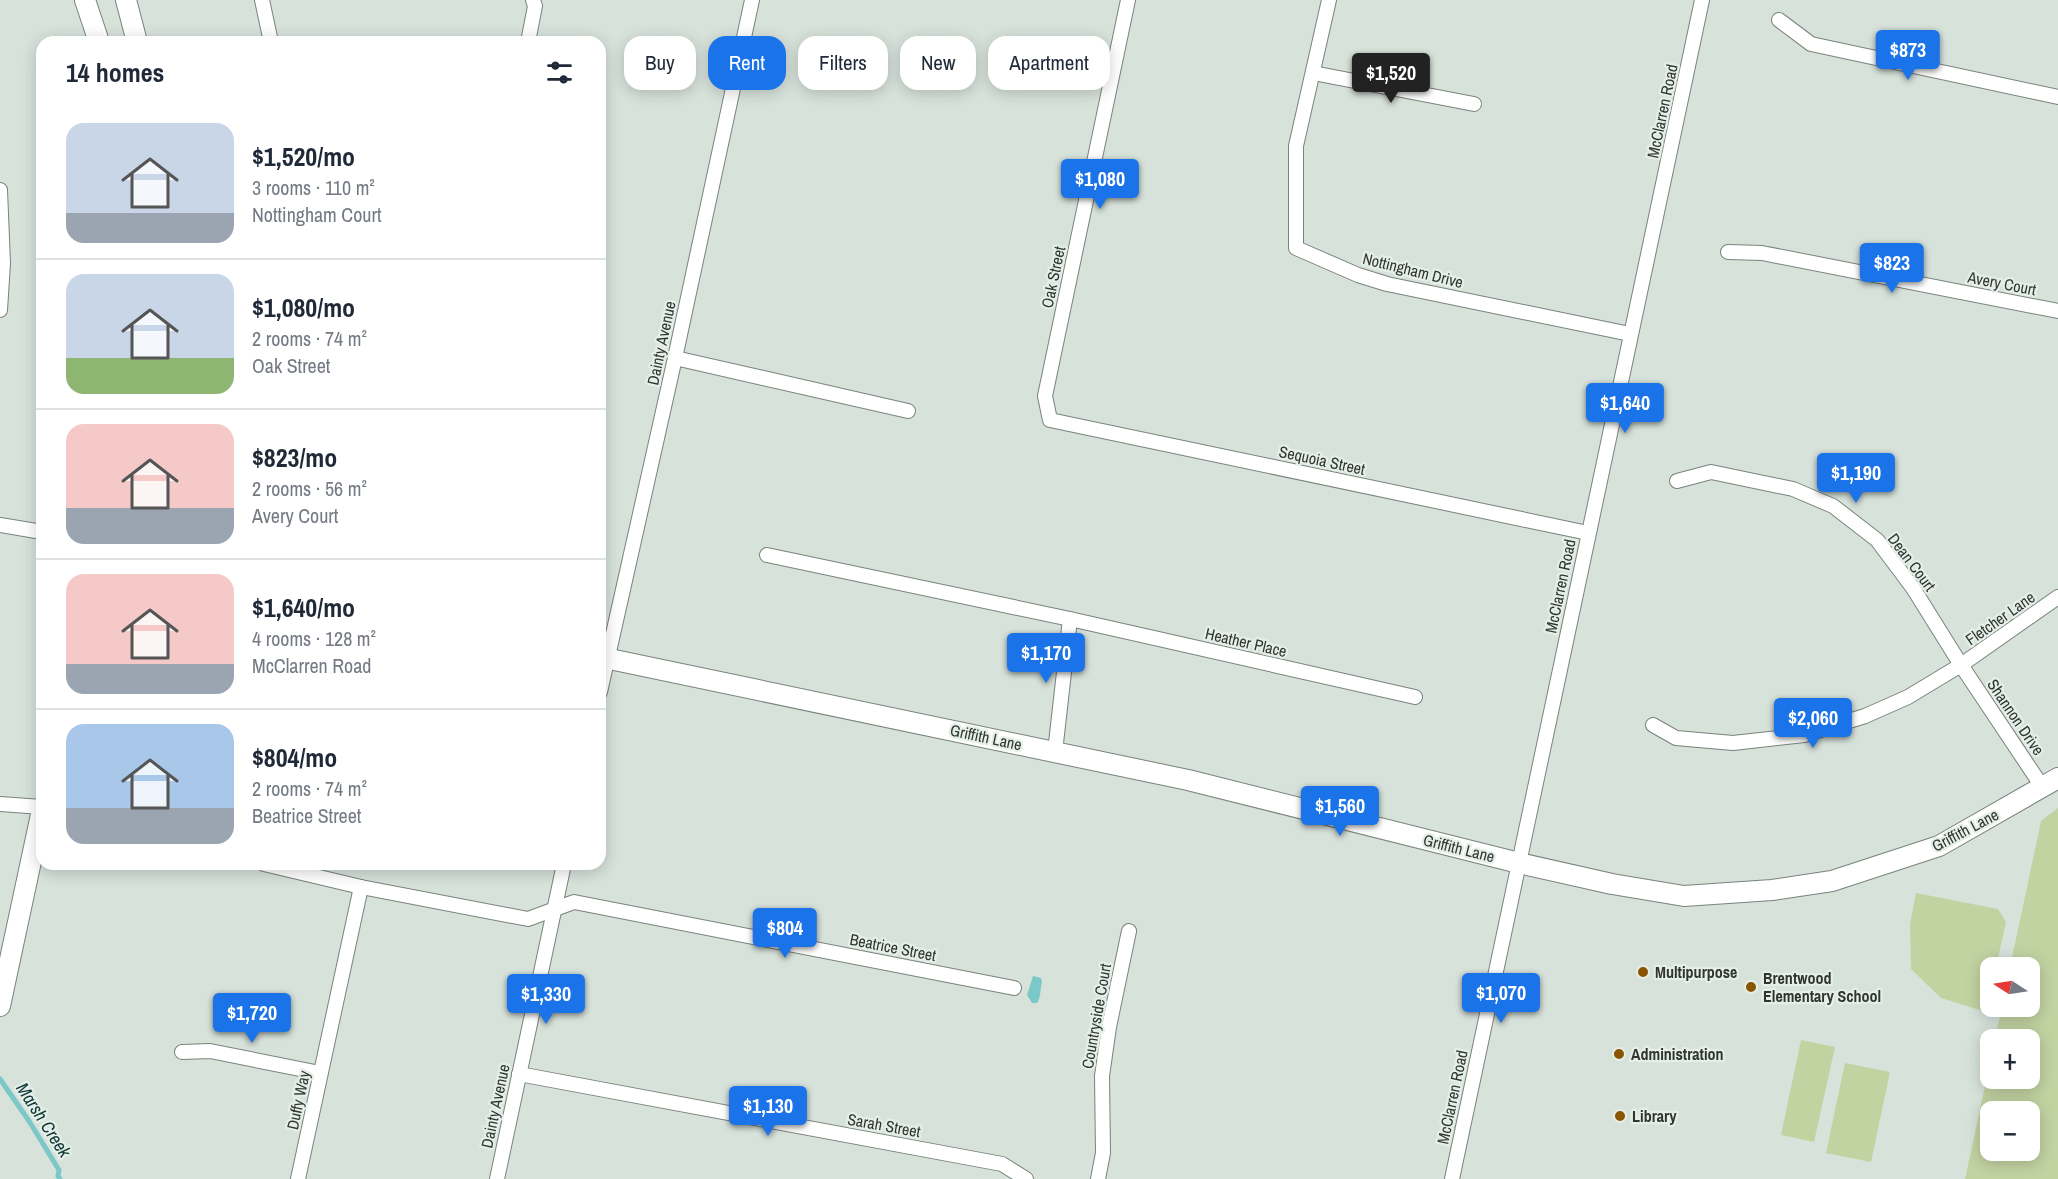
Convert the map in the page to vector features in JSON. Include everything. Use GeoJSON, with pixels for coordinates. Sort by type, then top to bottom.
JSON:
{"type":"FeatureCollection","features":[{"type":"Feature","properties":{"kind":"street"},"geometry":{"type":"LineString","coordinates":[[85,0],[97,36]]}},
{"type":"Feature","properties":{"kind":"street"},"geometry":{"type":"LineString","coordinates":[[126,0],[135,36]]}},
{"type":"Feature","properties":{"kind":"street"},"geometry":{"type":"LineString","coordinates":[[262,0],[270,36]]}},
{"type":"Feature","properties":{"kind":"street"},"geometry":{"type":"LineString","coordinates":[[529,36],[534,0]]}},
{"type":"Feature","properties":{"kind":"street","name":"Dainty Avenue"},"geometry":{"type":"LineString","coordinates":[[606,650],[675,358],[752,0]]}},
{"type":"Feature","properties":{"kind":"street","name":"Oak Street"},"geometry":{"type":"LineString","coordinates":[[1050,420],[1045,396],[1128,0]]}},
{"type":"Feature","properties":{"kind":"street","name":"Nottingham Drive"},"geometry":{"type":"LineString","coordinates":[[1329,0],[1296,146],[1296,248],[1358,275],[1387,284],[1630,334]]}},
{"type":"Feature","properties":{"kind":"street","name":"McClarren Road"},"geometry":{"type":"LineString","coordinates":[[1452,1179],[1702,0]]}},
{"type":"Feature","properties":{"kind":"street"},"geometry":{"type":"LineString","coordinates":[[1779,20],[1811,44],[2058,97]]}},
{"type":"Feature","properties":{"kind":"street"},"geometry":{"type":"LineString","coordinates":[[1313,74],[1474,104]]}},
{"type":"Feature","properties":{"kind":"street"},"geometry":{"type":"LineString","coordinates":[[0,190],[3,263],[0,310]]}},
{"type":"Feature","properties":{"kind":"street","name":"Avery Court"},"geometry":{"type":"LineString","coordinates":[[1728,252],[1762,253],[2058,311]]}},
{"type":"Feature","properties":{"kind":"street"},"geometry":{"type":"LineString","coordinates":[[675,358],[908,411]]}},
{"type":"Feature","properties":{"kind":"street","name":"Sequoia Street"},"geometry":{"type":"LineString","coordinates":[[1050,420],[1588,533]]}},
{"type":"Feature","properties":{"kind":"street","name":"Dean Court"},"geometry":{"type":"LineString","coordinates":[[1677,481],[1711,472],[1793,489],[1833,506],[1877,540],[1913,588],[1961,665]]}},
{"type":"Feature","properties":{"kind":"street"},"geometry":{"type":"LineString","coordinates":[[0,525],[36,531]]}},
{"type":"Feature","properties":{"kind":"street","name":"Heather Place"},"geometry":{"type":"LineString","coordinates":[[767,555],[1070,619],[1415,697]]}},
{"type":"Feature","properties":{"kind":"street","name":"Fletcher Lane"},"geometry":{"type":"LineString","coordinates":[[1653,725],[1676,738],[1733,743],[1804,735],[1865,716],[1908,697],[1961,665],[2058,597]]}},
{"type":"Feature","properties":{"kind":"street"},"geometry":{"type":"LineString","coordinates":[[1055,752],[1070,619]]}},
{"type":"Feature","properties":{"kind":"street","name":"Griffith Lane"},"geometry":{"type":"LineString","coordinates":[[606,658],[1188,780],[1519,863],[1612,884],[1684,896],[1772,890],[1832,881],[1939,846],[2051,783]]}},
{"type":"Feature","properties":{"kind":"street","name":"Shannon Drive"},"geometry":{"type":"LineString","coordinates":[[1961,665],[2051,783]]}},
{"type":"Feature","properties":{"kind":"street"},"geometry":{"type":"LineString","coordinates":[[0,804],[36,807]]}},
{"type":"Feature","properties":{"kind":"street"},"geometry":{"type":"LineString","coordinates":[[0,1006],[36,836]]}},
{"type":"Feature","properties":{"kind":"street","name":"Beatrice Street"},"geometry":{"type":"LineString","coordinates":[[290,870],[362,887],[528,919],[574,902],[1014,988]]}},
{"type":"Feature","properties":{"kind":"street","name":"Dainty Avenue"},"geometry":{"type":"LineString","coordinates":[[497,1179],[563,870]]}},
{"type":"Feature","properties":{"kind":"street","name":"Duffy Way"},"geometry":{"type":"LineString","coordinates":[[298,1179],[362,887]]}},
{"type":"Feature","properties":{"kind":"street","name":"Countryside Court"},"geometry":{"type":"LineString","coordinates":[[1098,1179],[1103,1153],[1103,1066],[1129,931]]}},
{"type":"Feature","properties":{"kind":"street"},"geometry":{"type":"LineString","coordinates":[[182,1052],[210,1051],[320,1073]]}},
{"type":"Feature","properties":{"kind":"street","name":"Sarah Street"},"geometry":{"type":"LineString","coordinates":[[519,1074],[1002,1164],[1026,1179]]}},
{"type":"Feature","properties":{"kind":"green space"},"geometry":{"type":"Polygon","coordinates":[[[2058,808],[2058,1179],[1965,1179],[1980,1109],[1980,1161],[2040,1161],[2040,1101],[1982,1101],[1984,1089],[2040,1089],[2040,1029],[1997,1029],[2000,1017],[2040,1017],[2040,957],[2012,957],[2041,821],[2058,808]]]}},
{"type":"Feature","properties":{"kind":"green space"},"geometry":{"type":"Polygon","coordinates":[[[1916,893],[1998,909],[2006,922],[1998,957],[1980,957],[1980,1010],[1941,998],[1911,969],[1910,924],[1916,893]]]}},
{"type":"Feature","properties":{"kind":"green space"},"geometry":{"type":"Polygon","coordinates":[[[1801,1040],[1835,1047],[1814,1142],[1781,1135],[1801,1040]]]}},
{"type":"Feature","properties":{"kind":"green space"},"geometry":{"type":"Polygon","coordinates":[[[1845,1063],[1890,1072],[1871,1162],[1826,1153],[1845,1063]]]}},
{"type":"Feature","properties":{"kind":"water"},"geometry":{"type":"Polygon","coordinates":[[[1033,976],[1041,978],[1042,982],[1037,1003],[1032,1003],[1027,995],[1033,976]]]}},
{"type":"Feature","properties":{"kind":"waterway","name":"Marsh Creek"},"geometry":{"type":"LineString","coordinates":[[0,1079],[59,1170],[60,1179]]}},
{"type":"Feature","properties":{"kind":"place","name":"Multipurpose"},"geometry":{"type":"Point","coordinates":[1643,972]}},
{"type":"Feature","properties":{"kind":"place","name":"Brentwood Elementary School"},"geometry":{"type":"Point","coordinates":[1751,987]}},
{"type":"Feature","properties":{"kind":"place","name":"Administration"},"geometry":{"type":"Point","coordinates":[1619,1054]}},
{"type":"Feature","properties":{"kind":"place","name":"Library"},"geometry":{"type":"Point","coordinates":[1620,1116]}}]}
